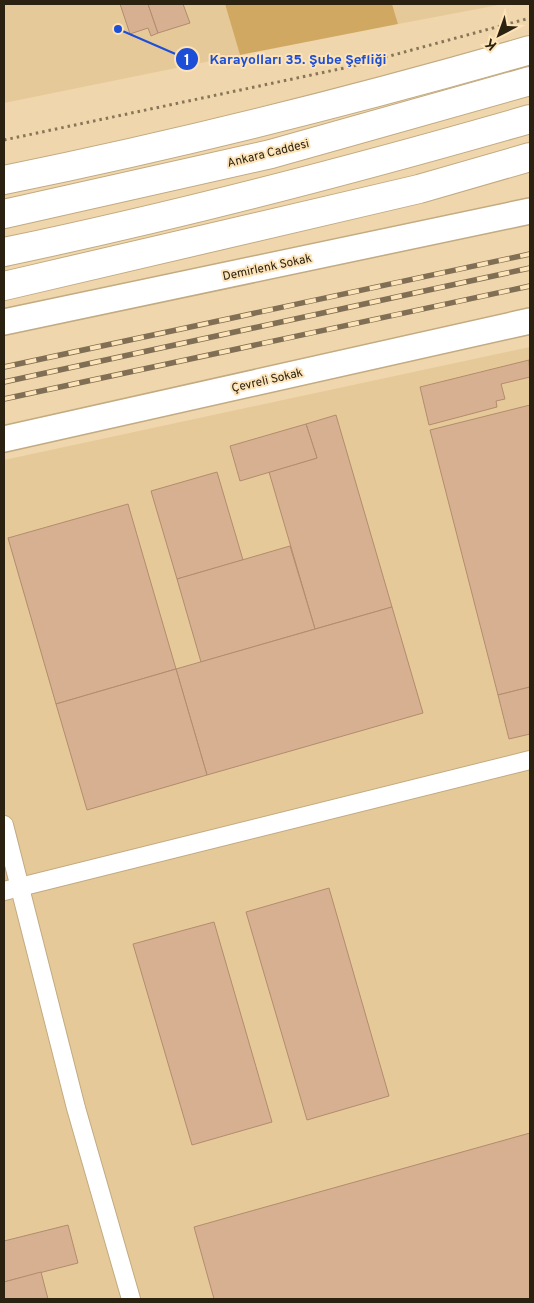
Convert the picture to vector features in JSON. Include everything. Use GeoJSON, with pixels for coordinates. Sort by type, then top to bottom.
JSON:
{"type":"FeatureCollection","features":[{"type":"Feature","properties":{"kind":"highway"},"geometry":{"type":"LineString","coordinates":[[4,180],[130,154],[367,96],[530,50]]}},
{"type":"Feature","properties":{"kind":"highway","name":"Ankara Caddesi"},"geometry":{"type":"LineString","coordinates":[[4,214],[271,154],[530,81]]}},
{"type":"Feature","properties":{"kind":"highway"},"geometry":{"type":"LineString","coordinates":[[4,252],[84,235],[337,174],[530,119]]}},
{"type":"Feature","properties":{"kind":"highway"},"geometry":{"type":"LineString","coordinates":[[4,286],[419,189],[530,157]]}},
{"type":"Feature","properties":{"kind":"street","name":"Demirlenk Sokak"},"geometry":{"type":"LineString","coordinates":[[4,322],[530,211]]}},
{"type":"Feature","properties":{"kind":"street","name":"Çevreli Sokak"},"geometry":{"type":"LineString","coordinates":[[4,439],[530,321]]}},
{"type":"Feature","properties":{"kind":"street"},"geometry":{"type":"LineString","coordinates":[[12,890],[530,760]]}},
{"type":"Feature","properties":{"kind":"street"},"geometry":{"type":"LineString","coordinates":[[4,825],[12,890],[131,1299]]}},
{"type":"Feature","properties":{"kind":"path"},"geometry":{"type":"LineString","coordinates":[[4,140],[349,67],[530,18]]}},
{"type":"Feature","properties":{"kind":"shaded area"},"geometry":{"type":"Polygon","coordinates":[[[4,4],[225,4],[240,55],[4,103],[4,4]]]}},
{"type":"Feature","properties":{"kind":"shaded area"},"geometry":{"type":"Polygon","coordinates":[[[225,4],[392,4],[398,24],[240,55],[225,4]]]}},
{"type":"Feature","properties":{"kind":"shaded area"},"geometry":{"type":"Polygon","coordinates":[[[392,4],[504,4],[398,24],[392,4]]]}},
{"type":"Feature","properties":{"kind":"shaded area"},"geometry":{"type":"Polygon","coordinates":[[[530,347],[530,1299],[4,1299],[4,460],[530,347]]]}},
{"type":"Feature","properties":{"kind":"building"},"geometry":{"type":"Polygon","coordinates":[[[120,4],[148,4],[158,33],[151,36],[148,28],[130,34],[120,4]]]}},
{"type":"Feature","properties":{"kind":"building"},"geometry":{"type":"Polygon","coordinates":[[[148,4],[183,4],[190,23],[158,33],[148,4]]]}},
{"type":"Feature","properties":{"kind":"building"},"geometry":{"type":"Polygon","coordinates":[[[529,360],[530,377],[501,384],[505,399],[496,401],[497,407],[429,425],[420,387],[529,360]]]}},
{"type":"Feature","properties":{"kind":"building"},"geometry":{"type":"Polygon","coordinates":[[[530,405],[530,687],[498,695],[430,430],[530,405]]]}},
{"type":"Feature","properties":{"kind":"building"},"geometry":{"type":"Polygon","coordinates":[[[336,415],[392,607],[315,629],[269,472],[317,458],[306,424],[336,415]]]}},
{"type":"Feature","properties":{"kind":"building"},"geometry":{"type":"Polygon","coordinates":[[[306,424],[317,458],[240,481],[230,446],[306,424]]]}},
{"type":"Feature","properties":{"kind":"building"},"geometry":{"type":"Polygon","coordinates":[[[217,472],[243,560],[177,579],[151,491],[217,472]]]}},
{"type":"Feature","properties":{"kind":"building"},"geometry":{"type":"Polygon","coordinates":[[[128,504],[176,669],[56,704],[8,538],[128,504]]]}},
{"type":"Feature","properties":{"kind":"building"},"geometry":{"type":"Polygon","coordinates":[[[290,546],[315,629],[201,662],[177,579],[290,546]]]}},
{"type":"Feature","properties":{"kind":"building"},"geometry":{"type":"Polygon","coordinates":[[[392,607],[423,713],[207,775],[176,669],[392,607]]]}},
{"type":"Feature","properties":{"kind":"building"},"geometry":{"type":"Polygon","coordinates":[[[176,669],[207,775],[87,810],[56,704],[176,669]]]}},
{"type":"Feature","properties":{"kind":"building"},"geometry":{"type":"Polygon","coordinates":[[[530,687],[530,734],[509,739],[498,695],[530,687]]]}},
{"type":"Feature","properties":{"kind":"building"},"geometry":{"type":"Polygon","coordinates":[[[329,888],[389,1096],[307,1120],[246,912],[329,888]]]}},
{"type":"Feature","properties":{"kind":"building"},"geometry":{"type":"Polygon","coordinates":[[[214,922],[272,1122],[192,1145],[133,944],[214,922]]]}},
{"type":"Feature","properties":{"kind":"building"},"geometry":{"type":"Polygon","coordinates":[[[530,1133],[530,1299],[214,1299],[194,1227],[530,1133]]]}},
{"type":"Feature","properties":{"kind":"building"},"geometry":{"type":"Polygon","coordinates":[[[68,1225],[78,1263],[4,1282],[4,1241],[68,1225]]]}},
{"type":"Feature","properties":{"kind":"building"},"geometry":{"type":"Polygon","coordinates":[[[41,1272],[48,1299],[4,1299],[4,1282],[41,1272]]]}},
{"type":"Feature","properties":{"kind":"railway"},"geometry":{"type":"LineString","coordinates":[[4,367],[530,254]]}},
{"type":"Feature","properties":{"kind":"railway"},"geometry":{"type":"LineString","coordinates":[[4,382],[530,268]]}},
{"type":"Feature","properties":{"kind":"railway"},"geometry":{"type":"LineString","coordinates":[[4,399],[530,286]]}},
{"type":"Feature","properties":{"kind":"place","name":"Karayolları 35. Şube Şefliği"},"geometry":{"type":"Point","coordinates":[118,29]}}]}
